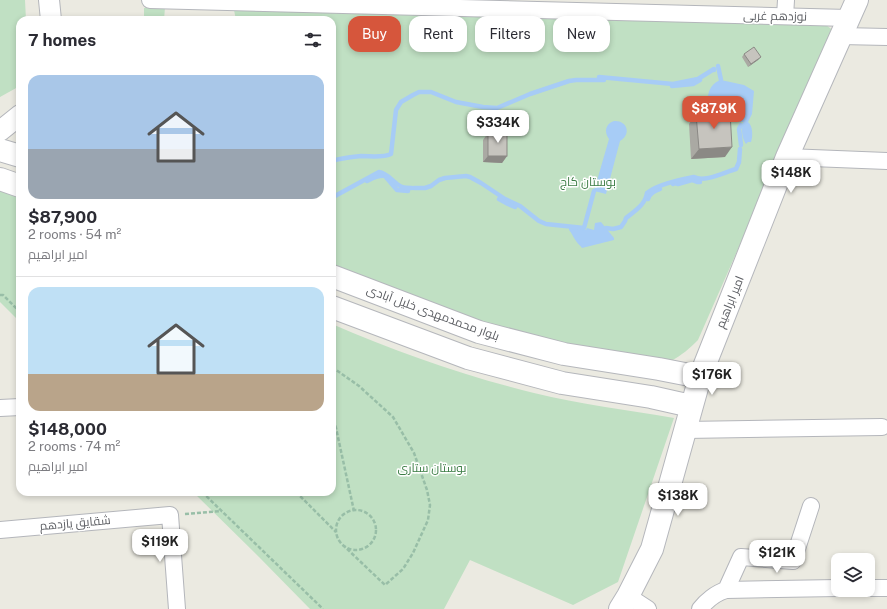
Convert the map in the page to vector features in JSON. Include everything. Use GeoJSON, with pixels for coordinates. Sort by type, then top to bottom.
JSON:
{"type":"FeatureCollection","features":[{"type":"Feature","properties":{"kind":"main road","name":"امیر ابراهیم"},"geometry":{"type":"LineString","coordinates":[[624,603],[652,549],[700,377],[787,157],[849,18]]}},
{"type":"Feature","properties":{"kind":"main road"},"geometry":{"type":"LineString","coordinates":[[0,150],[16,155]]}},
{"type":"Feature","properties":{"kind":"main road"},"geometry":{"type":"LineString","coordinates":[[0,179],[16,185]]}},
{"type":"Feature","properties":{"kind":"main road","name":"بلوار محمدمهدی خلیل آبادی"},"geometry":{"type":"LineString","coordinates":[[336,278],[479,332],[564,354],[700,377]]}},
{"type":"Feature","properties":{"kind":"main road"},"geometry":{"type":"LineString","coordinates":[[336,308],[468,358],[562,382],[651,397],[691,406]]}},
{"type":"Feature","properties":{"kind":"main road"},"geometry":{"type":"LineString","coordinates":[[651,397],[659,392],[664,385],[664,377],[659,369]]}},
{"type":"Feature","properties":{"kind":"street"},"geometry":{"type":"LineString","coordinates":[[50,0],[51,16]]}},
{"type":"Feature","properties":{"kind":"street","name":"نوزدهم غربی"},"geometry":{"type":"LineString","coordinates":[[150,0],[849,18],[887,37]]}},
{"type":"Feature","properties":{"kind":"street"},"geometry":{"type":"LineString","coordinates":[[785,16],[786,0]]}},
{"type":"Feature","properties":{"kind":"street"},"geometry":{"type":"LineString","coordinates":[[0,131],[16,118]]}},
{"type":"Feature","properties":{"kind":"street"},"geometry":{"type":"LineString","coordinates":[[787,157],[887,160]]}},
{"type":"Feature","properties":{"kind":"street"},"geometry":{"type":"LineString","coordinates":[[0,408],[16,407]]}},
{"type":"Feature","properties":{"kind":"street"},"geometry":{"type":"LineString","coordinates":[[685,430],[882,427]]}},
{"type":"Feature","properties":{"kind":"street"},"geometry":{"type":"LineString","coordinates":[[726,590],[740,557],[793,561],[811,506]]}},
{"type":"Feature","properties":{"kind":"street"},"geometry":{"type":"LineString","coordinates":[[170,515],[177,609]]}},
{"type":"Feature","properties":{"kind":"street","name":"شقایق یازدهم"},"geometry":{"type":"LineString","coordinates":[[0,530],[170,515]]}},
{"type":"Feature","properties":{"kind":"street"},"geometry":{"type":"LineString","coordinates":[[700,609],[711,598],[721,591],[726,590],[831,588]]}},
{"type":"Feature","properties":{"kind":"street"},"geometry":{"type":"LineString","coordinates":[[875,588],[887,588]]}},
{"type":"Feature","properties":{"kind":"street"},"geometry":{"type":"LineString","coordinates":[[624,603],[648,609]]}},
{"type":"Feature","properties":{"kind":"path"},"geometry":{"type":"LineString","coordinates":[[0,295],[3,295],[16,308]]}},
{"type":"Feature","properties":{"kind":"path"},"geometry":{"type":"LineString","coordinates":[[336,370],[359,386],[393,417],[414,453],[427,490],[430,505],[428,520],[413,553],[403,569],[385,585],[340,543],[336,532],[336,526],[342,516],[348,512],[361,511],[367,514],[375,525],[376,532],[374,538],[365,548],[351,550],[345,547]]}},
{"type":"Feature","properties":{"kind":"path"},"geometry":{"type":"LineString","coordinates":[[336,428],[354,511]]}},
{"type":"Feature","properties":{"kind":"path"},"geometry":{"type":"LineString","coordinates":[[206,496],[323,609]]}},
{"type":"Feature","properties":{"kind":"path"},"geometry":{"type":"LineString","coordinates":[[300,496],[336,532]]}},
{"type":"Feature","properties":{"kind":"path"},"geometry":{"type":"LineString","coordinates":[[170,515],[222,511]]}},
{"type":"Feature","properties":{"kind":"green space"},"geometry":{"type":"Polygon","coordinates":[[[0,0],[25,0],[26,16],[16,16],[16,88],[0,97],[0,0]]]}},
{"type":"Feature","properties":{"kind":"green space"},"geometry":{"type":"Polygon","coordinates":[[[165,7],[164,16],[144,16],[144,8],[165,7]]]}},
{"type":"Feature","properties":{"kind":"green space","name":"بوستان کاج"},"geometry":{"type":"Polygon","coordinates":[[[234,10],[475,16],[475,52],[545,52],[545,18],[553,18],[553,52],[610,52],[610,20],[826,25],[834,31],[698,340],[685,352],[671,361],[567,346],[481,322],[436,307],[336,266],[336,16],[235,16],[234,10]]]}},
{"type":"Feature","properties":{"kind":"green space"},"geometry":{"type":"Polygon","coordinates":[[[0,187],[16,193],[16,318],[0,302],[0,187]]]}},
{"type":"Feature","properties":{"kind":"green space","name":"بوستان ستاری"},"geometry":{"type":"Polygon","coordinates":[[[336,326],[431,363],[482,379],[534,393],[604,407],[674,418],[618,582],[573,605],[470,560],[444,609],[310,609],[197,496],[336,496],[336,326]]]}},
{"type":"Feature","properties":{"kind":"water"},"geometry":{"type":"Polygon","coordinates":[[[721,80],[744,85],[754,91],[752,114],[748,122],[752,131],[751,142],[746,144],[744,139],[742,131],[743,122],[733,120],[728,117],[708,98],[712,87],[721,80]]]}},
{"type":"Feature","properties":{"kind":"water"},"geometry":{"type":"Polygon","coordinates":[[[618,121],[625,125],[627,131],[624,138],[620,141],[606,194],[594,191],[609,139],[606,134],[606,128],[611,122],[618,121]]]}},
{"type":"Feature","properties":{"kind":"water"},"geometry":{"type":"Polygon","coordinates":[[[601,222],[614,240],[582,248],[576,242],[569,230],[569,228],[586,230],[587,228],[594,230],[595,223],[601,222]]]}},
{"type":"Feature","properties":{"kind":"building"},"geometry":{"type":"Polygon","coordinates":[[[754,47],[761,57],[751,64],[744,54],[754,47]]]}},
{"type":"Feature","properties":{"kind":"building"},"geometry":{"type":"Polygon","coordinates":[[[730,112],[732,147],[699,149],[696,114],[730,112]]]}},
{"type":"Feature","properties":{"kind":"building"},"geometry":{"type":"Polygon","coordinates":[[[488,133],[507,133],[507,156],[488,156],[488,133]]]}},
{"type":"Feature","properties":{"kind":"waterway"},"geometry":{"type":"LineString","coordinates":[[718,66],[721,80]]}},
{"type":"Feature","properties":{"kind":"waterway"},"geometry":{"type":"LineString","coordinates":[[599,77],[673,84],[698,79],[714,70]]}},
{"type":"Feature","properties":{"kind":"waterway"},"geometry":{"type":"LineString","coordinates":[[336,160],[361,156],[380,156],[391,154],[396,110],[401,102],[419,92],[431,92],[456,102],[497,108],[530,94],[569,81],[604,80]]}},
{"type":"Feature","properties":{"kind":"waterway"},"geometry":{"type":"LineString","coordinates":[[672,86],[693,84],[700,80]]}},
{"type":"Feature","properties":{"kind":"waterway"},"geometry":{"type":"LineString","coordinates":[[741,125],[739,129],[741,145]]}},
{"type":"Feature","properties":{"kind":"waterway"},"geometry":{"type":"LineString","coordinates":[[606,228],[613,229],[621,227],[626,218],[642,204],[647,193],[657,187],[694,177],[698,179],[709,178],[736,169],[739,162],[740,149]]}},
{"type":"Feature","properties":{"kind":"waterway"},"geometry":{"type":"LineString","coordinates":[[336,195],[379,172],[385,174],[402,187],[412,188]]}},
{"type":"Feature","properties":{"kind":"waterway"},"geometry":{"type":"LineString","coordinates":[[367,181],[378,176],[385,176],[397,190],[408,191]]}},
{"type":"Feature","properties":{"kind":"waterway"},"geometry":{"type":"LineString","coordinates":[[414,188],[425,188],[445,178],[466,176],[520,206],[539,221],[546,224],[584,228],[594,191]]}},
{"type":"Feature","properties":{"kind":"waterway"},"geometry":{"type":"LineString","coordinates":[[673,184],[692,180],[700,182]]}},
{"type":"Feature","properties":{"kind":"waterway"},"geometry":{"type":"LineString","coordinates":[[648,199],[651,194],[660,189]]}},
{"type":"Feature","properties":{"kind":"waterway"},"geometry":{"type":"LineString","coordinates":[[499,199],[515,207]]}}]}
